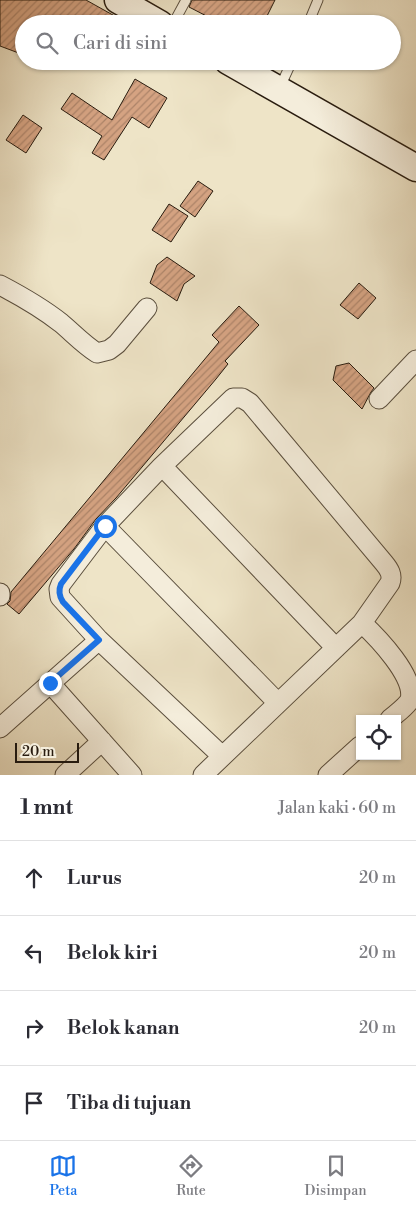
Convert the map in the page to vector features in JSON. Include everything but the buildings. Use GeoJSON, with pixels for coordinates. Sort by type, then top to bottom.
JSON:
{"type":"FeatureCollection","features":[{"type":"Feature","properties":{"kind":"main road"},"geometry":{"type":"LineString","coordinates":[[118,0],[144,15]]}},
{"type":"Feature","properties":{"kind":"main road"},"geometry":{"type":"LineString","coordinates":[[244,70],[416,168]]}},
{"type":"Feature","properties":{"kind":"street"},"geometry":{"type":"LineString","coordinates":[[0,285],[36,305],[97,353],[110,350],[117,344],[146,308]]}},
{"type":"Feature","properties":{"kind":"street"},"geometry":{"type":"LineString","coordinates":[[378,399],[416,360]]}},
{"type":"Feature","properties":{"kind":"street"},"geometry":{"type":"LineString","coordinates":[[203,775],[362,623],[390,583],[391,576],[384,563],[250,402],[242,398],[233,398],[162,466],[105,526],[59,589],[63,602],[99,640],[222,756]]}},
{"type":"Feature","properties":{"kind":"street"},"geometry":{"type":"LineString","coordinates":[[162,466],[336,648]]}},
{"type":"Feature","properties":{"kind":"street"},"geometry":{"type":"LineString","coordinates":[[105,526],[278,703]]}},
{"type":"Feature","properties":{"kind":"street"},"geometry":{"type":"LineString","coordinates":[[362,623],[393,652],[413,683],[413,703],[396,715]]}},
{"type":"Feature","properties":{"kind":"street"},"geometry":{"type":"LineString","coordinates":[[0,728],[99,640]]}},
{"type":"Feature","properties":{"kind":"street"},"geometry":{"type":"LineString","coordinates":[[50,683],[132,775]]}},
{"type":"Feature","properties":{"kind":"street"},"geometry":{"type":"LineString","coordinates":[[65,775],[102,741]]}},
{"type":"Feature","properties":{"kind":"street"},"geometry":{"type":"LineString","coordinates":[[328,775],[356,750]]}},
{"type":"Feature","properties":{"kind":"lane"},"geometry":{"type":"LineString","coordinates":[[178,15],[186,0]]}},
{"type":"Feature","properties":{"kind":"lane"},"geometry":{"type":"LineString","coordinates":[[312,15],[318,0]]}},
{"type":"Feature","properties":{"kind":"lane"},"geometry":{"type":"LineString","coordinates":[[279,90],[288,70]]}},
{"type":"Feature","properties":{"kind":"route"},"geometry":{"type":"LineString","coordinates":[[50,683],[99,640],[63,602],[59,589],[105,526]]}}]}
